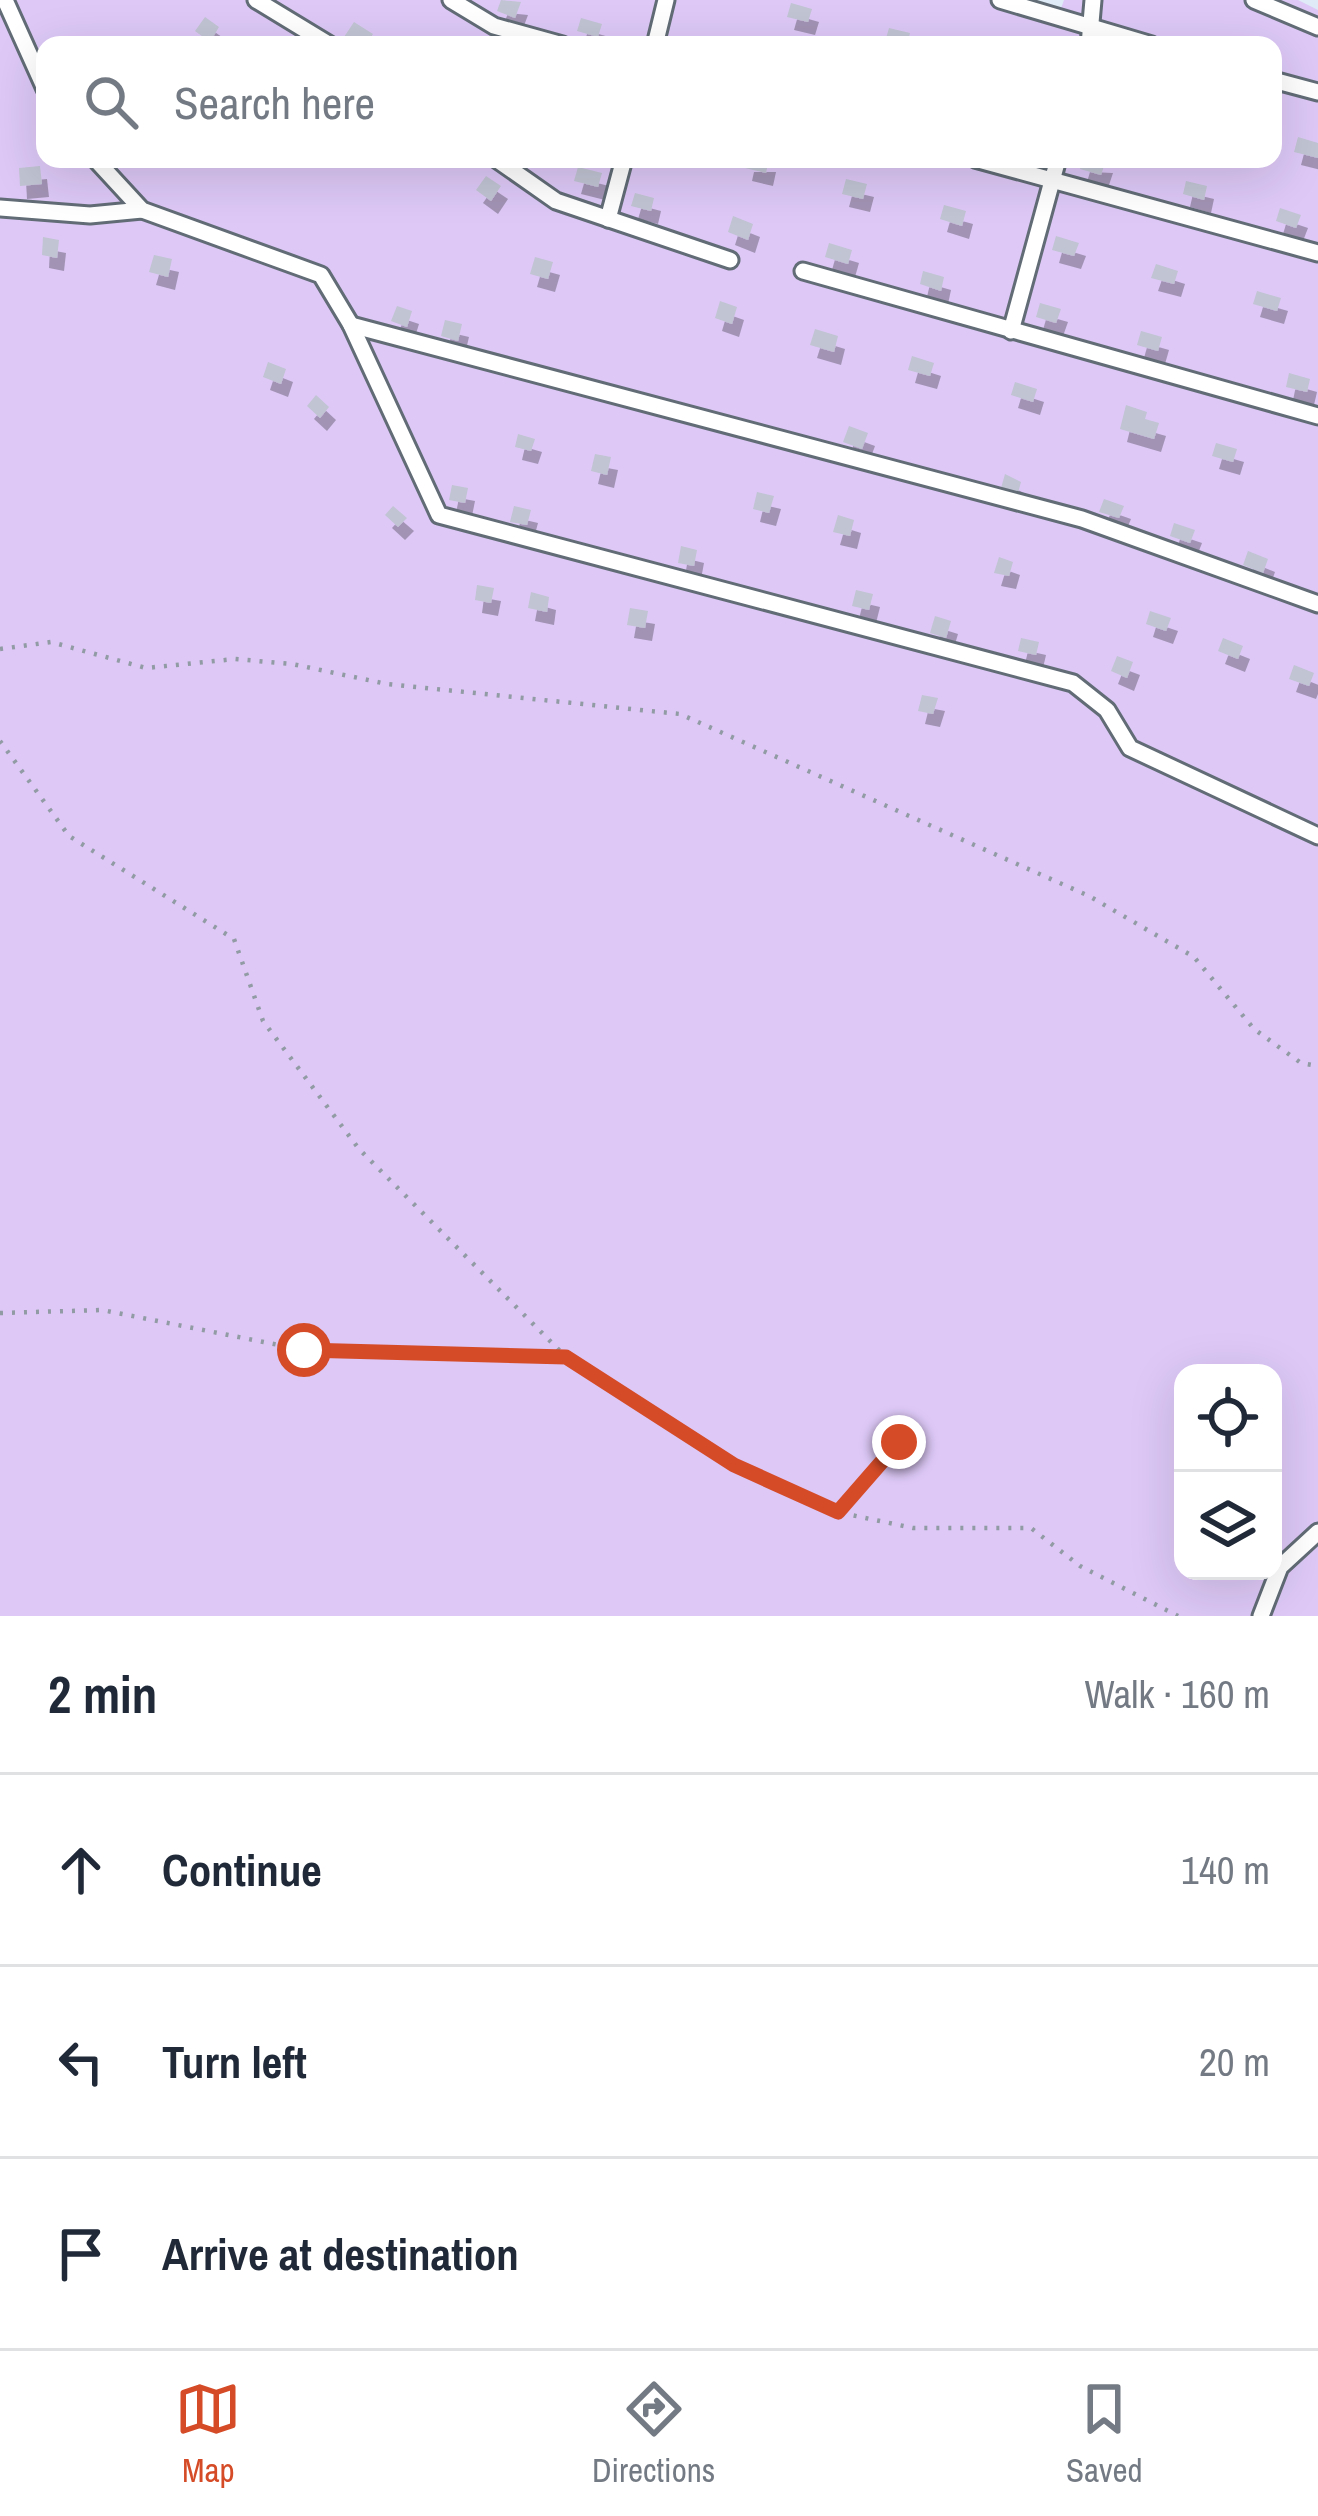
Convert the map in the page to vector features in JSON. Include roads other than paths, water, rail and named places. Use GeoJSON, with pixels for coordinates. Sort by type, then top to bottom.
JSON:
{"type":"FeatureCollection","features":[{"type":"Feature","properties":{"kind":"lane"},"geometry":{"type":"LineString","coordinates":[[5,0],[36,68]]}},
{"type":"Feature","properties":{"kind":"lane"},"geometry":{"type":"LineString","coordinates":[[256,0],[315,36]]}},
{"type":"Feature","properties":{"kind":"lane"},"geometry":{"type":"LineString","coordinates":[[451,0],[494,26],[530,36]]}},
{"type":"Feature","properties":{"kind":"lane"},"geometry":{"type":"LineString","coordinates":[[657,36],[666,0]]}},
{"type":"Feature","properties":{"kind":"lane"},"geometry":{"type":"LineString","coordinates":[[1000,0],[1090,36],[1093,0]]}},
{"type":"Feature","properties":{"kind":"lane"},"geometry":{"type":"LineString","coordinates":[[1254,0],[1318,26]]}},
{"type":"Feature","properties":{"kind":"lane"},"geometry":{"type":"LineString","coordinates":[[1282,82],[1318,92]]}},
{"type":"Feature","properties":{"kind":"lane"},"geometry":{"type":"LineString","coordinates":[[103,168],[142,210]]}},
{"type":"Feature","properties":{"kind":"lane"},"geometry":{"type":"LineString","coordinates":[[509,168],[556,201],[730,260]]}},
{"type":"Feature","properties":{"kind":"lane"},"geometry":{"type":"LineString","coordinates":[[608,219],[622,168]]}},
{"type":"Feature","properties":{"kind":"lane"},"geometry":{"type":"LineString","coordinates":[[1008,168],[1318,253]]}},
{"type":"Feature","properties":{"kind":"lane"},"geometry":{"type":"LineString","coordinates":[[1011,331],[1055,168]]}},
{"type":"Feature","properties":{"kind":"lane"},"geometry":{"type":"LineString","coordinates":[[0,208],[89,215],[142,210],[321,275],[351,325],[439,515],[1073,682],[1107,710],[1130,748],[1318,836]]}},
{"type":"Feature","properties":{"kind":"lane"},"geometry":{"type":"LineString","coordinates":[[802,271],[1318,416]]}},
{"type":"Feature","properties":{"kind":"lane"},"geometry":{"type":"LineString","coordinates":[[351,325],[1082,519],[1318,604]]}},
{"type":"Feature","properties":{"kind":"lane"},"geometry":{"type":"LineString","coordinates":[[1261,1616],[1280,1567],[1318,1532]]}}]}
